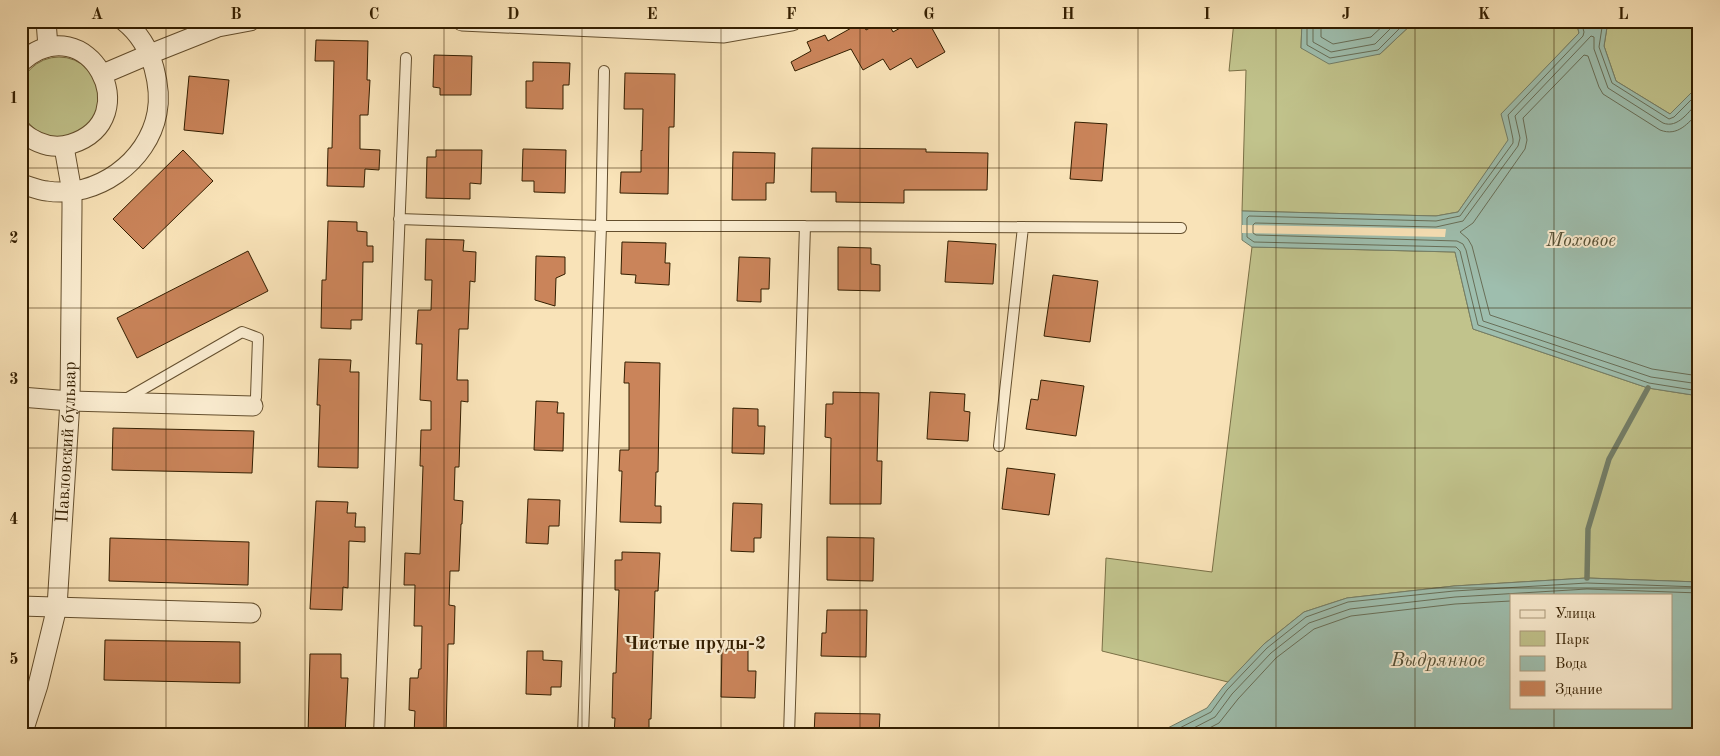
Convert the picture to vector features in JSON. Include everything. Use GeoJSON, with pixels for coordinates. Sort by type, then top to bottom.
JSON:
{"type":"FeatureCollection","features":[{"type":"Feature","properties":{"kind":"street"},"geometry":{"type":"LineString","coordinates":[[46,21],[48,47]]}},
{"type":"Feature","properties":{"kind":"street"},"geometry":{"type":"LineString","coordinates":[[21,184],[47,191],[72,192],[102,183],[127,166],[146,142],[157,114],[158,83],[150,54],[132,28],[124,21]]}},
{"type":"Feature","properties":{"kind":"street"},"geometry":{"type":"LineString","coordinates":[[103,74],[218,27],[250,21]]}},
{"type":"Feature","properties":{"kind":"street"},"geometry":{"type":"LineString","coordinates":[[462,21],[660,26],[724,33],[792,21]]}},
{"type":"Feature","properties":{"kind":"street"},"geometry":{"type":"LineString","coordinates":[[21,62],[32,53],[48,47],[65,47],[80,52],[94,61],[103,74],[108,93],[106,112],[97,128],[82,141],[64,147],[47,146],[32,140],[21,131]]}},
{"type":"Feature","properties":{"kind":"street","name":"Павловский бульвар"},"geometry":{"type":"LineString","coordinates":[[22,735],[40,676],[57,607],[70,401],[72,192],[64,147]]}},
{"type":"Feature","properties":{"kind":"street"},"geometry":{"type":"LineString","coordinates":[[21,397],[70,401],[253,406]]}},
{"type":"Feature","properties":{"kind":"street"},"geometry":{"type":"LineString","coordinates":[[21,606],[251,613]]}},
{"type":"Feature","properties":{"kind":"lane"},"geometry":{"type":"LineString","coordinates":[[379,735],[406,58]]}},
{"type":"Feature","properties":{"kind":"lane"},"geometry":{"type":"LineString","coordinates":[[583,735],[601,226],[604,71]]}},
{"type":"Feature","properties":{"kind":"lane"},"geometry":{"type":"LineString","coordinates":[[400,219],[601,226],[1181,228]]}},
{"type":"Feature","properties":{"kind":"lane"},"geometry":{"type":"LineString","coordinates":[[789,735],[806,226]]}},
{"type":"Feature","properties":{"kind":"lane"},"geometry":{"type":"LineString","coordinates":[[999,446],[1023,227]]}},
{"type":"Feature","properties":{"kind":"lane"},"geometry":{"type":"LineString","coordinates":[[118,402],[242,332],[258,338],[256,397],[253,406]]}},
{"type":"Feature","properties":{"kind":"green space"},"geometry":{"type":"Polygon","coordinates":[[[1234,21],[1302,21],[1301,48],[1380,54],[1415,21],[1576,21],[1579,33],[1502,114],[1509,140],[1458,212],[1436,216],[1242,211],[1246,70],[1229,71],[1234,21]]]}},
{"type":"Feature","properties":{"kind":"green space"},"geometry":{"type":"Polygon","coordinates":[[[1608,21],[1699,21],[1699,85],[1670,114],[1616,81],[1604,46],[1608,21]]]}},
{"type":"Feature","properties":{"kind":"green space"},"geometry":{"type":"Polygon","coordinates":[[[51,57],[67,57],[88,68],[99,89],[99,105],[88,126],[67,137],[51,137],[37,131],[25,119],[19,105],[19,89],[25,75],[37,63],[51,57]]]}},
{"type":"Feature","properties":{"kind":"green space"},"geometry":{"type":"Polygon","coordinates":[[[1252,247],[1455,252],[1473,329],[1648,388],[1699,396],[1699,582],[1587,578],[1454,586],[1347,598],[1304,612],[1264,644],[1228,682],[1102,651],[1106,558],[1212,572],[1252,247]]]}},
{"type":"Feature","properties":{"kind":"water"},"geometry":{"type":"Polygon","coordinates":[[[1302,21],[1415,21],[1380,54],[1329,64],[1301,48],[1302,21]]]}},
{"type":"Feature","properties":{"kind":"water","name":"Моховое"},"geometry":{"type":"Polygon","coordinates":[[[1576,21],[1608,21],[1604,46],[1616,81],[1670,114],[1699,85],[1699,396],[1648,388],[1473,329],[1455,252],[1252,247],[1242,240],[1242,211],[1436,216],[1458,212],[1508,140],[1501,114],[1579,33],[1576,21]]]}},
{"type":"Feature","properties":{"kind":"water","name":"Выдрянное"},"geometry":{"type":"Polygon","coordinates":[[[1587,578],[1699,582],[1699,735],[1154,735],[1207,708],[1223,687],[1264,644],[1304,612],[1347,598],[1454,586],[1587,578]]]}},
{"type":"Feature","properties":{"kind":"pier"},"geometry":{"type":"Polygon","coordinates":[[[1242,225],[1446,229],[1445,237],[1242,233],[1242,225]]]}},
{"type":"Feature","properties":{"kind":"building"},"geometry":{"type":"Polygon","coordinates":[[[883,21],[887,21],[893,32],[913,21],[928,21],[945,52],[917,68],[911,58],[890,70],[883,59],[863,70],[851,49],[795,71],[791,62],[811,51],[807,42],[825,35],[828,41],[862,22],[866,30],[883,21]]]}},
{"type":"Feature","properties":{"kind":"building"},"geometry":{"type":"Polygon","coordinates":[[[316,40],[368,41],[367,80],[370,80],[368,115],[360,115],[360,149],[380,150],[379,170],[365,169],[364,187],[327,186],[328,148],[332,148],[334,61],[315,61],[316,40]]]}},
{"type":"Feature","properties":{"kind":"building"},"geometry":{"type":"Polygon","coordinates":[[[434,55],[472,56],[471,95],[440,95],[440,88],[433,87],[434,55]]]}},
{"type":"Feature","properties":{"kind":"building"},"geometry":{"type":"Polygon","coordinates":[[[533,62],[570,63],[569,85],[563,85],[563,109],[526,108],[526,81],[533,81],[533,62]]]}},
{"type":"Feature","properties":{"kind":"building"},"geometry":{"type":"Polygon","coordinates":[[[625,73],[675,74],[674,127],[669,127],[668,194],[620,193],[621,172],[641,172],[642,151],[643,109],[624,109],[625,73]]]}},
{"type":"Feature","properties":{"kind":"building"},"geometry":{"type":"Polygon","coordinates":[[[189,76],[229,80],[223,134],[184,130],[189,76]]]}},
{"type":"Feature","properties":{"kind":"building"},"geometry":{"type":"Polygon","coordinates":[[[1075,122],[1107,124],[1102,181],[1070,179],[1075,122]]]}},
{"type":"Feature","properties":{"kind":"building"},"geometry":{"type":"Polygon","coordinates":[[[812,148],[926,149],[926,152],[988,153],[987,190],[904,190],[904,203],[836,202],[836,192],[811,192],[812,148]]]}},
{"type":"Feature","properties":{"kind":"building"},"geometry":{"type":"Polygon","coordinates":[[[523,149],[566,150],[565,193],[534,192],[534,181],[522,181],[523,149]]]}},
{"type":"Feature","properties":{"kind":"building"},"geometry":{"type":"Polygon","coordinates":[[[183,150],[213,181],[143,249],[113,219],[183,150]]]}},
{"type":"Feature","properties":{"kind":"building"},"geometry":{"type":"Polygon","coordinates":[[[436,150],[482,150],[481,184],[470,183],[470,199],[426,198],[427,157],[436,157],[436,150]]]}},
{"type":"Feature","properties":{"kind":"building"},"geometry":{"type":"Polygon","coordinates":[[[733,152],[775,153],[774,183],[766,183],[766,200],[732,200],[733,152]]]}},
{"type":"Feature","properties":{"kind":"building"},"geometry":{"type":"Polygon","coordinates":[[[328,221],[357,222],[357,231],[367,232],[367,246],[373,246],[373,262],[363,262],[362,320],[351,320],[351,329],[321,328],[322,280],[326,280],[328,221]]]}},
{"type":"Feature","properties":{"kind":"building"},"geometry":{"type":"Polygon","coordinates":[[[426,239],[464,240],[463,251],[476,252],[475,282],[470,281],[468,329],[459,329],[457,380],[468,380],[468,402],[461,401],[459,467],[455,467],[454,500],[463,501],[459,571],[450,571],[449,605],[455,606],[454,644],[448,644],[446,735],[414,735],[415,711],[409,710],[410,678],[418,678],[419,669],[421,669],[422,626],[414,626],[415,585],[404,585],[405,553],[420,554],[423,466],[420,466],[421,430],[431,430],[431,401],[420,400],[422,344],[416,344],[418,310],[431,310],[432,280],[425,280],[426,239]]]}},
{"type":"Feature","properties":{"kind":"building"},"geometry":{"type":"Polygon","coordinates":[[[948,241],[996,244],[993,284],[945,282],[948,241]]]}},
{"type":"Feature","properties":{"kind":"building"},"geometry":{"type":"Polygon","coordinates":[[[622,242],[666,243],[665,263],[670,263],[669,285],[635,283],[636,275],[621,274],[622,242]]]}},
{"type":"Feature","properties":{"kind":"building"},"geometry":{"type":"Polygon","coordinates":[[[838,247],[871,248],[871,264],[880,265],[880,291],[838,290],[838,247]]]}},
{"type":"Feature","properties":{"kind":"building"},"geometry":{"type":"Polygon","coordinates":[[[248,251],[268,291],[137,358],[117,318],[248,251]]]}},
{"type":"Feature","properties":{"kind":"building"},"geometry":{"type":"Polygon","coordinates":[[[536,256],[565,257],[565,274],[556,278],[555,306],[535,300],[536,256]]]}},
{"type":"Feature","properties":{"kind":"building"},"geometry":{"type":"Polygon","coordinates":[[[739,257],[770,258],[769,289],[761,289],[761,302],[737,301],[739,257]]]}},
{"type":"Feature","properties":{"kind":"building"},"geometry":{"type":"Polygon","coordinates":[[[1053,275],[1098,281],[1090,342],[1044,336],[1053,275]]]}},
{"type":"Feature","properties":{"kind":"building"},"geometry":{"type":"Polygon","coordinates":[[[319,359],[351,360],[350,372],[359,372],[358,468],[318,467],[320,405],[317,405],[319,359]]]}},
{"type":"Feature","properties":{"kind":"building"},"geometry":{"type":"Polygon","coordinates":[[[625,362],[660,363],[658,472],[656,472],[655,506],[661,506],[661,523],[620,522],[622,471],[619,471],[620,450],[629,450],[629,383],[624,383],[625,362]]]}},
{"type":"Feature","properties":{"kind":"building"},"geometry":{"type":"Polygon","coordinates":[[[1041,380],[1084,386],[1076,436],[1026,429],[1031,399],[1038,400],[1041,380]]]}},
{"type":"Feature","properties":{"kind":"building"},"geometry":{"type":"Polygon","coordinates":[[[833,392],[879,393],[877,461],[882,461],[881,504],[830,504],[831,438],[825,437],[826,404],[833,404],[833,392]]]}},
{"type":"Feature","properties":{"kind":"building"},"geometry":{"type":"Polygon","coordinates":[[[930,392],[965,394],[964,411],[970,412],[968,441],[927,439],[930,392]]]}},
{"type":"Feature","properties":{"kind":"building"},"geometry":{"type":"Polygon","coordinates":[[[536,401],[558,402],[557,413],[564,413],[563,451],[534,450],[536,401]]]}},
{"type":"Feature","properties":{"kind":"building"},"geometry":{"type":"Polygon","coordinates":[[[733,408],[758,409],[758,426],[765,426],[764,454],[732,453],[733,408]]]}},
{"type":"Feature","properties":{"kind":"building"},"geometry":{"type":"Polygon","coordinates":[[[113,428],[254,431],[252,473],[112,470],[113,428]]]}},
{"type":"Feature","properties":{"kind":"building"},"geometry":{"type":"Polygon","coordinates":[[[1007,468],[1055,474],[1049,515],[1002,509],[1007,468]]]}},
{"type":"Feature","properties":{"kind":"building"},"geometry":{"type":"Polygon","coordinates":[[[528,499],[560,500],[559,526],[549,526],[548,544],[526,543],[528,499]]]}},
{"type":"Feature","properties":{"kind":"building"},"geometry":{"type":"Polygon","coordinates":[[[316,501],[348,502],[347,513],[356,513],[355,527],[365,527],[365,542],[349,541],[348,588],[343,587],[342,610],[310,609],[316,501]]]}},
{"type":"Feature","properties":{"kind":"building"},"geometry":{"type":"Polygon","coordinates":[[[733,503],[762,504],[761,538],[754,538],[754,552],[731,551],[733,503]]]}},
{"type":"Feature","properties":{"kind":"building"},"geometry":{"type":"Polygon","coordinates":[[[827,537],[874,538],[873,581],[827,580],[827,537]]]}},
{"type":"Feature","properties":{"kind":"building"},"geometry":{"type":"Polygon","coordinates":[[[110,538],[249,542],[248,585],[109,581],[110,538]]]}},
{"type":"Feature","properties":{"kind":"building"},"geometry":{"type":"Polygon","coordinates":[[[622,552],[660,553],[658,591],[655,591],[649,735],[614,735],[615,718],[612,718],[613,673],[616,673],[619,590],[615,590],[615,560],[622,560],[622,552]]]}},
{"type":"Feature","properties":{"kind":"building"},"geometry":{"type":"Polygon","coordinates":[[[827,610],[867,610],[866,657],[821,656],[822,633],[826,633],[827,610]]]}},
{"type":"Feature","properties":{"kind":"building"},"geometry":{"type":"Polygon","coordinates":[[[105,640],[240,642],[240,683],[104,680],[105,640]]]}},
{"type":"Feature","properties":{"kind":"building"},"geometry":{"type":"Polygon","coordinates":[[[722,649],[748,650],[748,671],[756,671],[755,698],[721,697],[722,649]]]}},
{"type":"Feature","properties":{"kind":"building"},"geometry":{"type":"Polygon","coordinates":[[[527,651],[543,651],[543,660],[562,661],[561,687],[551,687],[551,695],[526,694],[527,651]]]}},
{"type":"Feature","properties":{"kind":"building"},"geometry":{"type":"Polygon","coordinates":[[[310,654],[341,654],[341,678],[348,678],[345,735],[308,735],[310,654]]]}},
{"type":"Feature","properties":{"kind":"building"},"geometry":{"type":"Polygon","coordinates":[[[815,713],[880,714],[879,735],[814,735],[815,713]]]}},
{"type":"Feature","properties":{"kind":"waterway"},"geometry":{"type":"LineString","coordinates":[[1587,578],[1588,529],[1609,459],[1648,388]]}},
{"type":"Feature","properties":{"kind":"district","name":"Чистые пруды-2"},"geometry":{"type":"Point","coordinates":[695,644]}}]}
